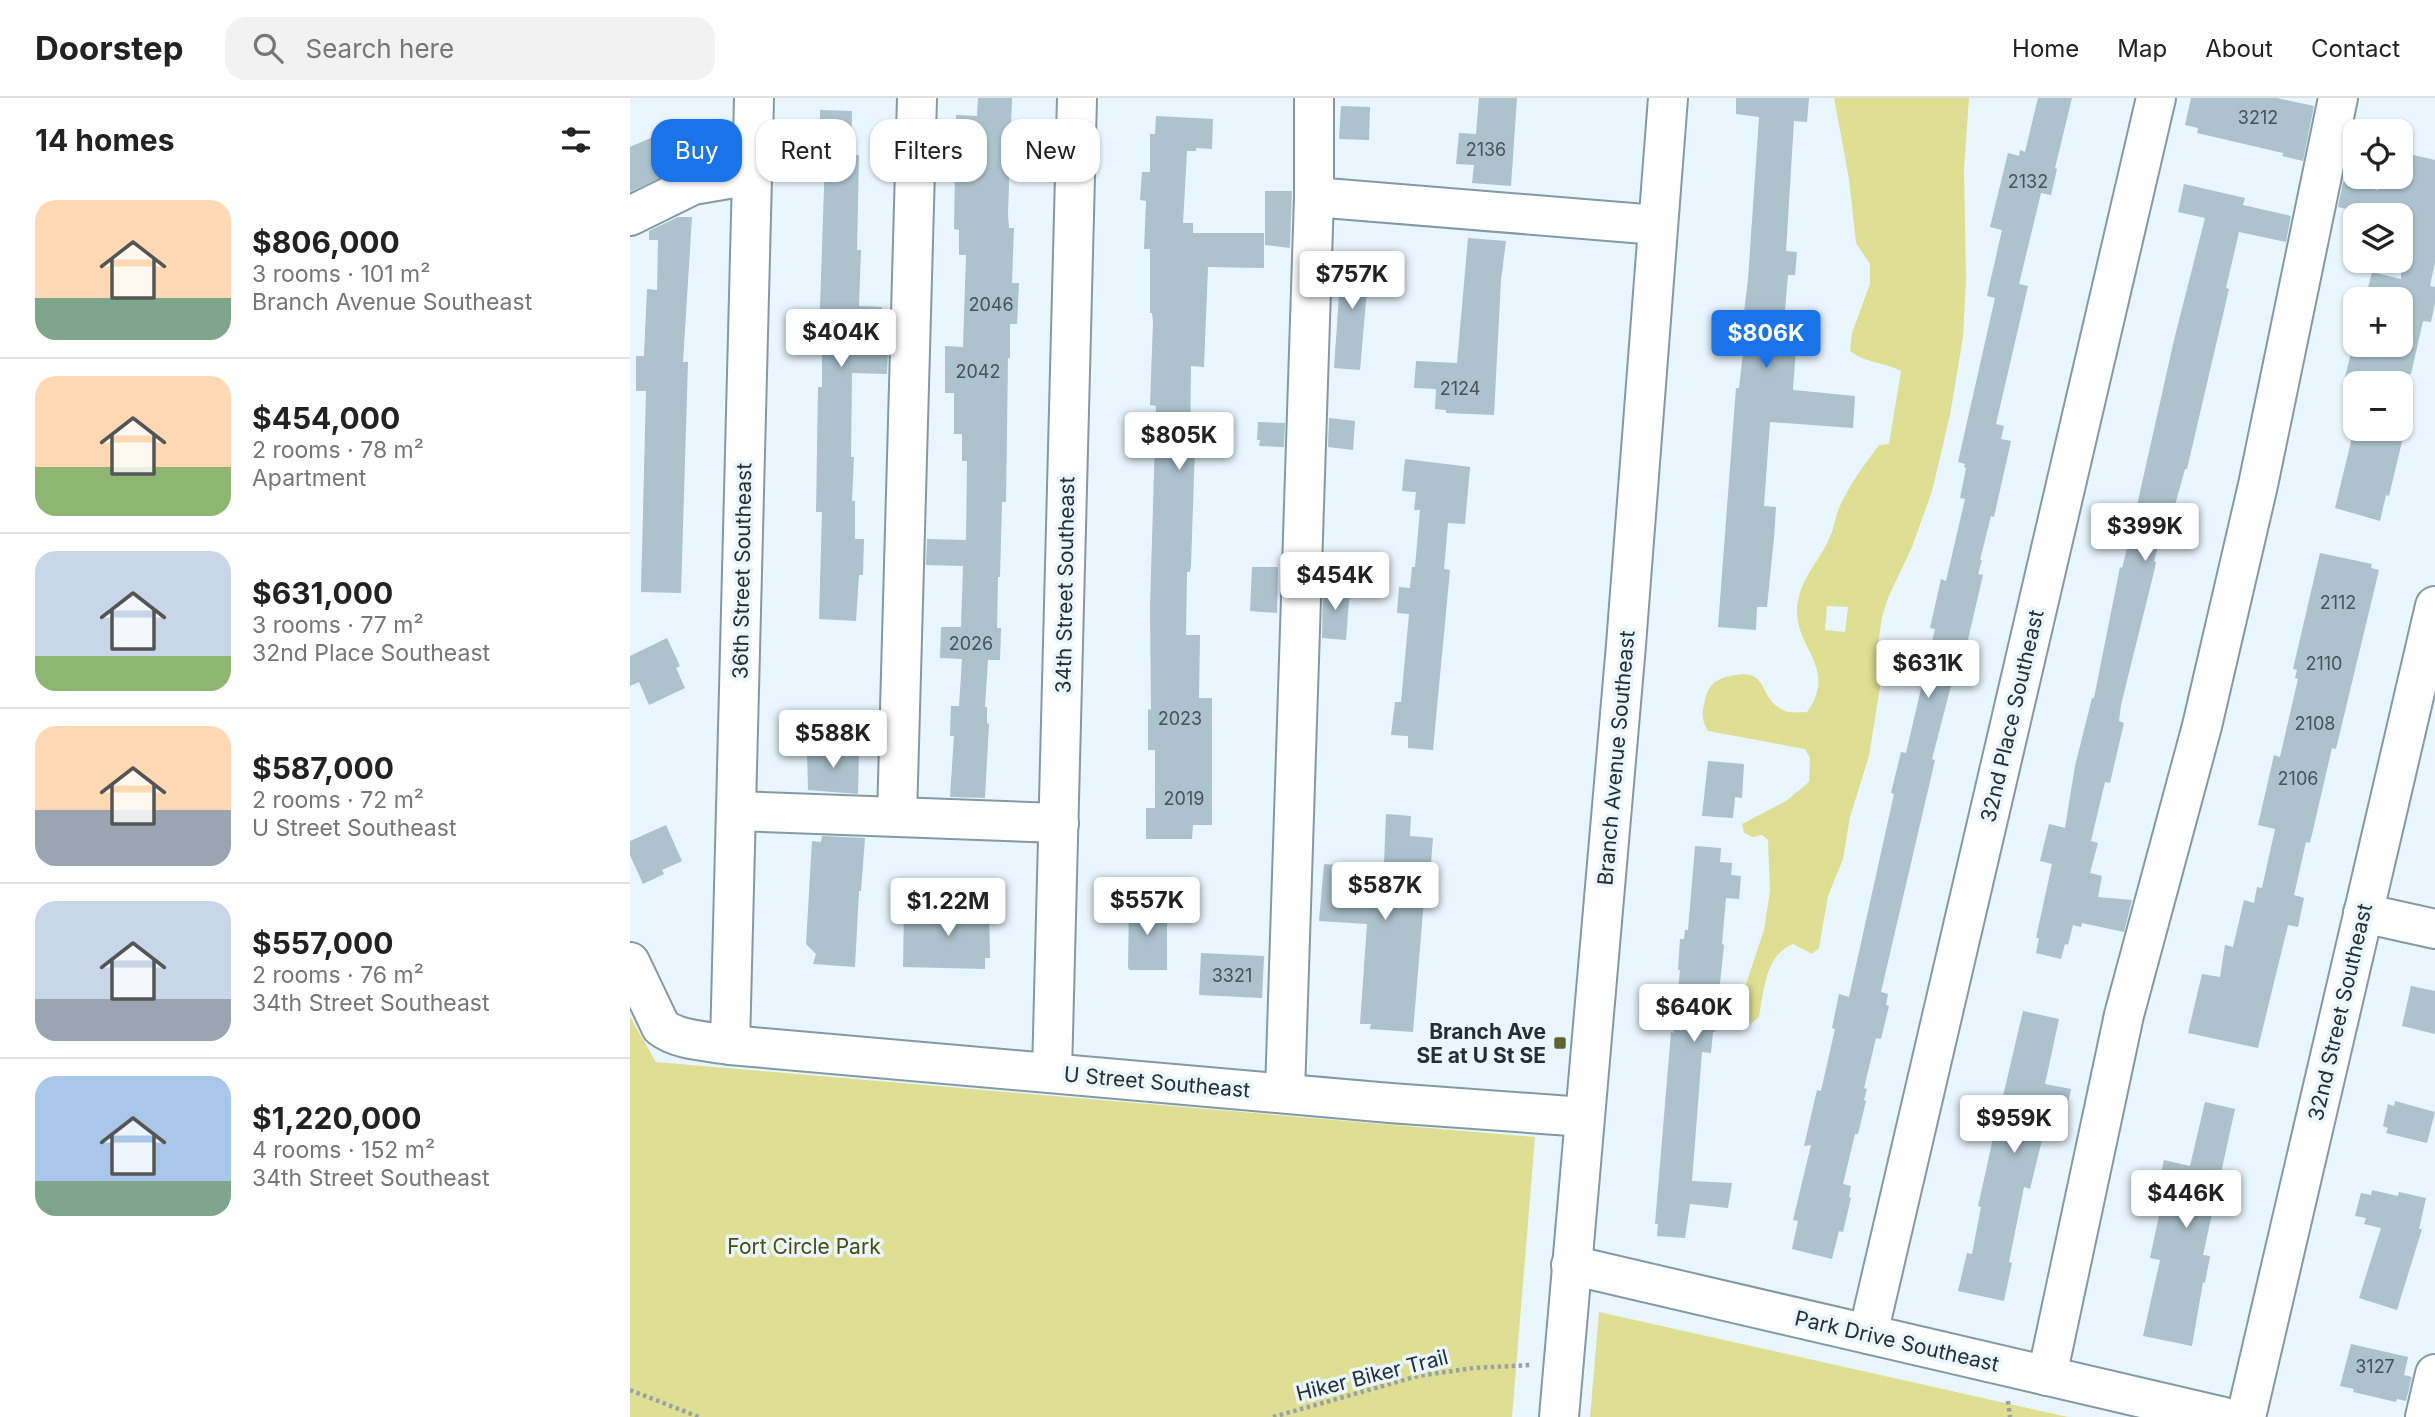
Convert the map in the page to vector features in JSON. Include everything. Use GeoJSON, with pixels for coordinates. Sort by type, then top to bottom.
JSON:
{"type":"FeatureCollection","features":[{"type":"Feature","properties":{"kind":"main road","name":"36th Street Southeast"},"geometry":{"type":"LineString","coordinates":[[730,1045],[754,98]]}},
{"type":"Feature","properties":{"kind":"main road"},"geometry":{"type":"LineString","coordinates":[[897,817],[917,98]]}},
{"type":"Feature","properties":{"kind":"main road","name":"34th Street Southeast"},"geometry":{"type":"LineString","coordinates":[[1052,1073],[1077,98]]}},
{"type":"Feature","properties":{"kind":"main road"},"geometry":{"type":"LineString","coordinates":[[1284,1093],[1314,197],[1314,98]]}},
{"type":"Feature","properties":{"kind":"main road","name":"Branch Avenue Southeast"},"geometry":{"type":"LineString","coordinates":[[1559,1417],[1626,645],[1668,98]]}},
{"type":"Feature","properties":{"kind":"main road","name":"32nd Place Southeast"},"geometry":{"type":"LineString","coordinates":[[1868,1334],[2156,98]]}},
{"type":"Feature","properties":{"kind":"main road"},"geometry":{"type":"LineString","coordinates":[[2047,1376],[2124,1015],[2202,726],[2258,485],[2337,98]]}},
{"type":"Feature","properties":{"kind":"main road"},"geometry":{"type":"LineString","coordinates":[[630,216],[693,186],[752,175]]}},
{"type":"Feature","properties":{"kind":"main road"},"geometry":{"type":"LineString","coordinates":[[1314,197],[1657,225]]}},
{"type":"Feature","properties":{"kind":"main road","name":"32nd Street Southeast"},"geometry":{"type":"LineString","coordinates":[[2246,1417],[2435,606]]}},
{"type":"Feature","properties":{"kind":"main road"},"geometry":{"type":"LineString","coordinates":[[736,811],[1059,823]]}},
{"type":"Feature","properties":{"kind":"main road"},"geometry":{"type":"LineString","coordinates":[[2363,913],[2435,929]]}},
{"type":"Feature","properties":{"kind":"main road","name":"U Street Southeast"},"geometry":{"type":"LineString","coordinates":[[630,962],[660,1027],[678,1036],[730,1045],[1584,1117]]}},
{"type":"Feature","properties":{"kind":"main road","name":"Park Drive Southeast"},"geometry":{"type":"LineString","coordinates":[[1571,1265],[2224,1417]]}},
{"type":"Feature","properties":{"kind":"main road"},"geometry":{"type":"LineString","coordinates":[[2425,1417],[2435,1374]]}},
{"type":"Feature","properties":{"kind":"path","name":"Hiker Biker Trail"},"geometry":{"type":"LineString","coordinates":[[1273,1417],[1418,1376],[1494,1366],[1563,1365]]}},
{"type":"Feature","properties":{"kind":"path"},"geometry":{"type":"LineString","coordinates":[[630,1390],[699,1417]]}},
{"type":"Feature","properties":{"kind":"green space"},"geometry":{"type":"Polygon","coordinates":[[[1834,98],[1969,98],[1964,169],[1966,280],[1963,337],[1950,415],[1932,491],[1882,617],[1878,644],[1881,681],[1869,756],[1850,817],[1843,859],[1828,896],[1819,948],[1812,954],[1793,944],[1777,956],[1767,975],[1759,1017],[1750,1024],[1741,1016],[1739,1005],[1764,930],[1770,891],[1768,840],[1762,835],[1753,837],[1744,833],[1742,824],[1786,801],[1809,782],[1810,758],[1805,749],[1708,731],[1703,720],[1703,708],[1708,691],[1714,683],[1740,674],[1756,678],[1773,703],[1781,709],[1807,712],[1815,697],[1818,683],[1813,659],[1798,624],[1797,611],[1801,590],[1825,548],[1839,508],[1852,483],[1879,445],[1889,444],[1901,371],[1862,358],[1850,351],[1852,333],[1870,284],[1870,264],[1856,243],[1849,179],[1834,98]],[[1827,606],[1825,630],[1845,632],[1848,607],[1827,606]]]}},
{"type":"Feature","properties":{"kind":"green space","name":"Fort Circle Park"},"geometry":{"type":"Polygon","coordinates":[[[630,1017],[656,1062],[1535,1137],[1512,1417],[630,1417],[630,1017]]]}},
{"type":"Feature","properties":{"kind":"green space"},"geometry":{"type":"Polygon","coordinates":[[[1599,1312],[2068,1417],[1590,1417],[1599,1312]]]}},
{"type":"Feature","properties":{"kind":"building"},"geometry":{"type":"Polygon","coordinates":[[[978,98],[1012,98],[1011,119],[1001,119],[1001,182],[1009,182],[1009,228],[1014,228],[1012,283],[1019,283],[1017,324],[1010,324],[1006,502],[1002,502],[998,577],[997,628],[1001,628],[1000,660],[988,660],[985,707],[989,724],[985,798],[950,797],[954,736],[950,736],[951,706],[959,706],[962,659],[940,658],[941,627],[961,627],[963,566],[926,565],[927,539],[966,540],[967,461],[962,461],[962,434],[954,434],[954,393],[945,393],[945,346],[963,347],[966,255],[959,255],[959,230],[954,229],[955,182],[987,182],[987,119],[956,119],[956,115],[977,116],[978,98]]]}},
{"type":"Feature","properties":{"kind":"building"},"geometry":{"type":"Polygon","coordinates":[[[1479,98],[1517,98],[1511,186],[1472,183],[1474,165],[1456,164],[1459,133],[1476,134],[1479,98]]]}},
{"type":"Feature","properties":{"kind":"building"},"geometry":{"type":"Polygon","coordinates":[[[1736,98],[1809,98],[1807,122],[1794,121],[1786,251],[1797,252],[1795,275],[1788,275],[1783,333],[1797,334],[1793,390],[1855,396],[1853,428],[1770,422],[1764,506],[1776,507],[1774,538],[1767,607],[1757,607],[1756,630],[1718,627],[1736,388],[1739,388],[1746,327],[1742,327],[1748,280],[1759,117],[1736,114],[1736,98]]]}},
{"type":"Feature","properties":{"kind":"building"},"geometry":{"type":"Polygon","coordinates":[[[2038,98],[2072,98],[2051,195],[2041,193],[2019,284],[2028,286],[1996,424],[2004,426],[2001,439],[2011,441],[1994,517],[1991,516],[1980,560],[1978,574],[1983,575],[1966,648],[1961,647],[1932,759],[1935,760],[1881,992],[1888,994],[1886,1005],[1889,1006],[1881,1039],[1876,1038],[1864,1088],[1867,1089],[1866,1101],[1843,1184],[1851,1186],[1851,1198],[1843,1232],[1839,1231],[1832,1259],[1792,1249],[1798,1221],[1793,1220],[1811,1145],[1804,1146],[1817,1090],[1821,1091],[1835,1029],[1832,1028],[1839,994],[1849,997],[1894,794],[1891,793],[1901,752],[1906,753],[1935,629],[1930,628],[1941,579],[1946,581],[1965,499],[1960,498],[1966,468],[1965,464],[1958,462],[1995,298],[1987,296],[2002,230],[1990,227],[2008,153],[2019,156],[2020,150],[2025,152],[2038,98]]]}},
{"type":"Feature","properties":{"kind":"building"},"geometry":{"type":"Polygon","coordinates":[[[2191,98],[2277,98],[2314,106],[2303,161],[2282,156],[2283,153],[2197,133],[2198,128],[2185,125],[2191,98]]]}},
{"type":"Feature","properties":{"kind":"building"},"geometry":{"type":"Polygon","coordinates":[[[1341,106],[1370,107],[1369,140],[1339,139],[1341,106]]]}},
{"type":"Feature","properties":{"kind":"building"},"geometry":{"type":"Polygon","coordinates":[[[820,110],[852,111],[852,119],[820,119],[820,110]]]}},
{"type":"Feature","properties":{"kind":"building"},"geometry":{"type":"Polygon","coordinates":[[[1156,116],[1213,119],[1212,149],[1196,148],[1196,151],[1187,151],[1183,223],[1193,223],[1193,233],[1264,233],[1264,268],[1208,267],[1204,367],[1191,366],[1190,446],[1195,446],[1186,635],[1200,635],[1199,698],[1212,698],[1212,825],[1193,825],[1192,839],[1146,839],[1146,808],[1155,808],[1155,750],[1148,750],[1148,709],[1151,710],[1150,607],[1156,406],[1150,405],[1153,322],[1150,313],[1150,249],[1144,249],[1146,201],[1140,200],[1142,172],[1150,172],[1150,134],[1155,134],[1156,116]]]}},
{"type":"Feature","properties":{"kind":"building"},"geometry":{"type":"Polygon","coordinates":[[[651,138],[651,182],[630,192],[630,147],[651,138]]]}},
{"type":"Feature","properties":{"kind":"building"},"geometry":{"type":"Polygon","coordinates":[[[856,155],[859,155],[859,306],[882,307],[880,350],[888,350],[887,374],[852,373],[852,501],[855,501],[855,539],[864,539],[863,575],[859,575],[856,621],[819,619],[822,512],[816,512],[818,387],[822,387],[822,337],[819,337],[824,182],[856,182],[856,155]]]}},
{"type":"Feature","properties":{"kind":"building"},"geometry":{"type":"Polygon","coordinates":[[[2413,155],[2435,160],[2435,262],[2430,286],[2435,287],[2435,303],[2431,322],[2423,321],[2412,371],[2346,371],[2350,357],[2413,357],[2413,287],[2368,287],[2372,273],[2401,279],[2401,273],[2413,273],[2413,203],[2343,203],[2343,208],[2338,207],[2343,182],[2343,189],[2413,189],[2413,155]]]}},
{"type":"Feature","properties":{"kind":"building"},"geometry":{"type":"Polygon","coordinates":[[[2184,184],[2245,198],[2243,205],[2291,216],[2286,242],[2239,232],[2226,288],[2229,289],[2187,469],[2172,516],[2167,515],[2154,561],[2154,572],[2121,705],[2119,721],[2124,723],[2110,783],[2105,782],[2091,841],[2098,843],[2090,873],[2102,876],[2098,897],[2132,900],[2124,932],[2082,923],[2081,927],[2073,925],[2061,959],[2036,953],[2039,938],[2036,938],[2052,864],[2040,861],[2049,824],[2065,828],[2075,766],[2094,698],[2120,567],[2122,568],[2129,541],[2174,340],[2205,218],[2178,212],[2184,184]]]}},
{"type":"Feature","properties":{"kind":"building"},"geometry":{"type":"Polygon","coordinates":[[[1265,191],[1292,191],[1290,248],[1265,245],[1265,191]]]}},
{"type":"Feature","properties":{"kind":"building"},"geometry":{"type":"Polygon","coordinates":[[[678,217],[692,217],[683,362],[688,362],[681,593],[641,592],[646,391],[636,391],[636,356],[644,356],[647,289],[657,290],[658,240],[649,240],[649,231],[678,217]]]}},
{"type":"Feature","properties":{"kind":"building"},"geometry":{"type":"Polygon","coordinates":[[[1468,238],[1506,241],[1501,280],[1494,415],[1446,413],[1446,410],[1435,409],[1436,389],[1414,388],[1416,361],[1457,363],[1468,238]]]}},
{"type":"Feature","properties":{"kind":"building"},"geometry":{"type":"Polygon","coordinates":[[[1342,252],[1370,255],[1360,370],[1334,368],[1342,252]]]}},
{"type":"Feature","properties":{"kind":"building"},"geometry":{"type":"Polygon","coordinates":[[[1329,418],[1355,421],[1353,450],[1328,447],[1329,418]]]}},
{"type":"Feature","properties":{"kind":"building"},"geometry":{"type":"Polygon","coordinates":[[[1258,422],[1285,423],[1284,447],[1259,446],[1258,422]]]}},
{"type":"Feature","properties":{"kind":"building"},"geometry":{"type":"Polygon","coordinates":[[[2351,441],[2402,441],[2380,521],[2335,508],[2351,441]]]}},
{"type":"Feature","properties":{"kind":"building"},"geometry":{"type":"Polygon","coordinates":[[[1405,459],[1470,467],[1465,524],[1448,523],[1444,569],[1450,570],[1433,750],[1408,748],[1408,736],[1391,735],[1395,702],[1401,702],[1409,614],[1397,613],[1399,587],[1410,588],[1412,567],[1415,567],[1420,510],[1414,510],[1416,492],[1402,491],[1405,459]]]}},
{"type":"Feature","properties":{"kind":"building"},"geometry":{"type":"Polygon","coordinates":[[[2320,553],[2372,564],[2371,568],[2379,570],[2336,749],[2332,748],[2310,843],[2306,842],[2294,895],[2304,898],[2298,927],[2288,925],[2258,1048],[2188,1033],[2202,974],[2220,977],[2225,945],[2233,947],[2244,900],[2254,903],[2257,887],[2262,888],[2275,829],[2258,825],[2274,755],[2280,757],[2298,679],[2295,678],[2297,670],[2293,669],[2320,553]]]}},
{"type":"Feature","properties":{"kind":"building"},"geometry":{"type":"Polygon","coordinates":[[[1252,567],[1278,567],[1277,613],[1250,611],[1252,567]]]}},
{"type":"Feature","properties":{"kind":"building"},"geometry":{"type":"Polygon","coordinates":[[[1323,585],[1350,588],[1346,640],[1322,638],[1323,585]]]}},
{"type":"Feature","properties":{"kind":"building"},"geometry":{"type":"Polygon","coordinates":[[[667,638],[680,666],[676,668],[685,688],[649,705],[639,682],[630,686],[630,656],[667,638]]]}},
{"type":"Feature","properties":{"kind":"building"},"geometry":{"type":"Polygon","coordinates":[[[807,748],[859,749],[858,794],[808,790],[807,748]]]}},
{"type":"Feature","properties":{"kind":"building"},"geometry":{"type":"Polygon","coordinates":[[[1708,761],[1744,764],[1742,798],[1735,797],[1733,818],[1702,816],[1708,761]]]}},
{"type":"Feature","properties":{"kind":"building"},"geometry":{"type":"Polygon","coordinates":[[[1386,814],[1411,816],[1410,836],[1433,838],[1431,863],[1427,863],[1413,1032],[1370,1029],[1371,1024],[1360,1024],[1367,924],[1319,921],[1324,864],[1376,868],[1376,864],[1384,864],[1386,814]]]}},
{"type":"Feature","properties":{"kind":"building"},"geometry":{"type":"Polygon","coordinates":[[[666,825],[682,861],[662,870],[664,874],[643,884],[630,855],[630,841],[666,825]]]}},
{"type":"Feature","properties":{"kind":"building"},"geometry":{"type":"Polygon","coordinates":[[[822,836],[865,838],[855,967],[813,964],[816,954],[806,944],[812,841],[821,842],[822,836]]]}},
{"type":"Feature","properties":{"kind":"building"},"geometry":{"type":"Polygon","coordinates":[[[1695,846],[1721,848],[1720,862],[1732,863],[1731,875],[1741,876],[1739,899],[1726,898],[1715,1032],[1711,1053],[1702,1052],[1692,1181],[1732,1183],[1728,1208],[1690,1204],[1685,1238],[1657,1236],[1658,1224],[1655,1224],[1671,1032],[1674,1033],[1680,970],[1680,939],[1684,939],[1685,930],[1688,930],[1695,846]]]}},
{"type":"Feature","properties":{"kind":"building"},"geometry":{"type":"Polygon","coordinates":[[[961,900],[989,901],[990,958],[985,958],[985,969],[903,967],[904,912],[961,914],[961,900]]]}},
{"type":"Feature","properties":{"kind":"building"},"geometry":{"type":"Polygon","coordinates":[[[1129,902],[1160,903],[1160,908],[1167,908],[1167,970],[1128,968],[1129,902]]]}},
{"type":"Feature","properties":{"kind":"building"},"geometry":{"type":"Polygon","coordinates":[[[1201,953],[1264,956],[1262,998],[1199,995],[1201,953]]]}},
{"type":"Feature","properties":{"kind":"building"},"geometry":{"type":"Polygon","coordinates":[[[2411,986],[2435,991],[2435,1034],[2402,1026],[2411,986]]]}},
{"type":"Feature","properties":{"kind":"building"},"geometry":{"type":"Polygon","coordinates":[[[2023,1011],[2059,1019],[2045,1084],[2071,1089],[2062,1132],[2045,1128],[2030,1189],[2024,1187],[2004,1301],[1958,1291],[1967,1253],[1972,1254],[1981,1207],[1978,1206],[2023,1011]]]}},
{"type":"Feature","properties":{"kind":"building"},"geometry":{"type":"Polygon","coordinates":[[[2395,1101],[2435,1112],[2427,1143],[2386,1133],[2388,1128],[2383,1126],[2388,1104],[2394,1106],[2395,1101]]]}},
{"type":"Feature","properties":{"kind":"building"},"geometry":{"type":"Polygon","coordinates":[[[2205,1102],[2235,1109],[2203,1255],[2210,1256],[2192,1346],[2143,1336],[2160,1260],[2150,1258],[2161,1206],[2154,1205],[2164,1160],[2190,1166],[2205,1102]]]}},
{"type":"Feature","properties":{"kind":"building"},"geometry":{"type":"Polygon","coordinates":[[[2372,1190],[2398,1196],[2399,1192],[2426,1198],[2419,1229],[2422,1229],[2397,1310],[2359,1298],[2381,1228],[2364,1224],[2366,1218],[2355,1216],[2361,1193],[2371,1195],[2372,1190]]]}},
{"type":"Feature","properties":{"kind":"building"},"geometry":{"type":"Polygon","coordinates":[[[2351,1344],[2408,1357],[2404,1375],[2412,1377],[2406,1401],[2397,1399],[2396,1402],[2353,1392],[2354,1389],[2340,1386],[2351,1344]]]}},
{"type":"Feature","properties":{"kind":"place","name":"Branch Ave SE at U St SE"},"geometry":{"type":"Point","coordinates":[1560,1043]}}]}
